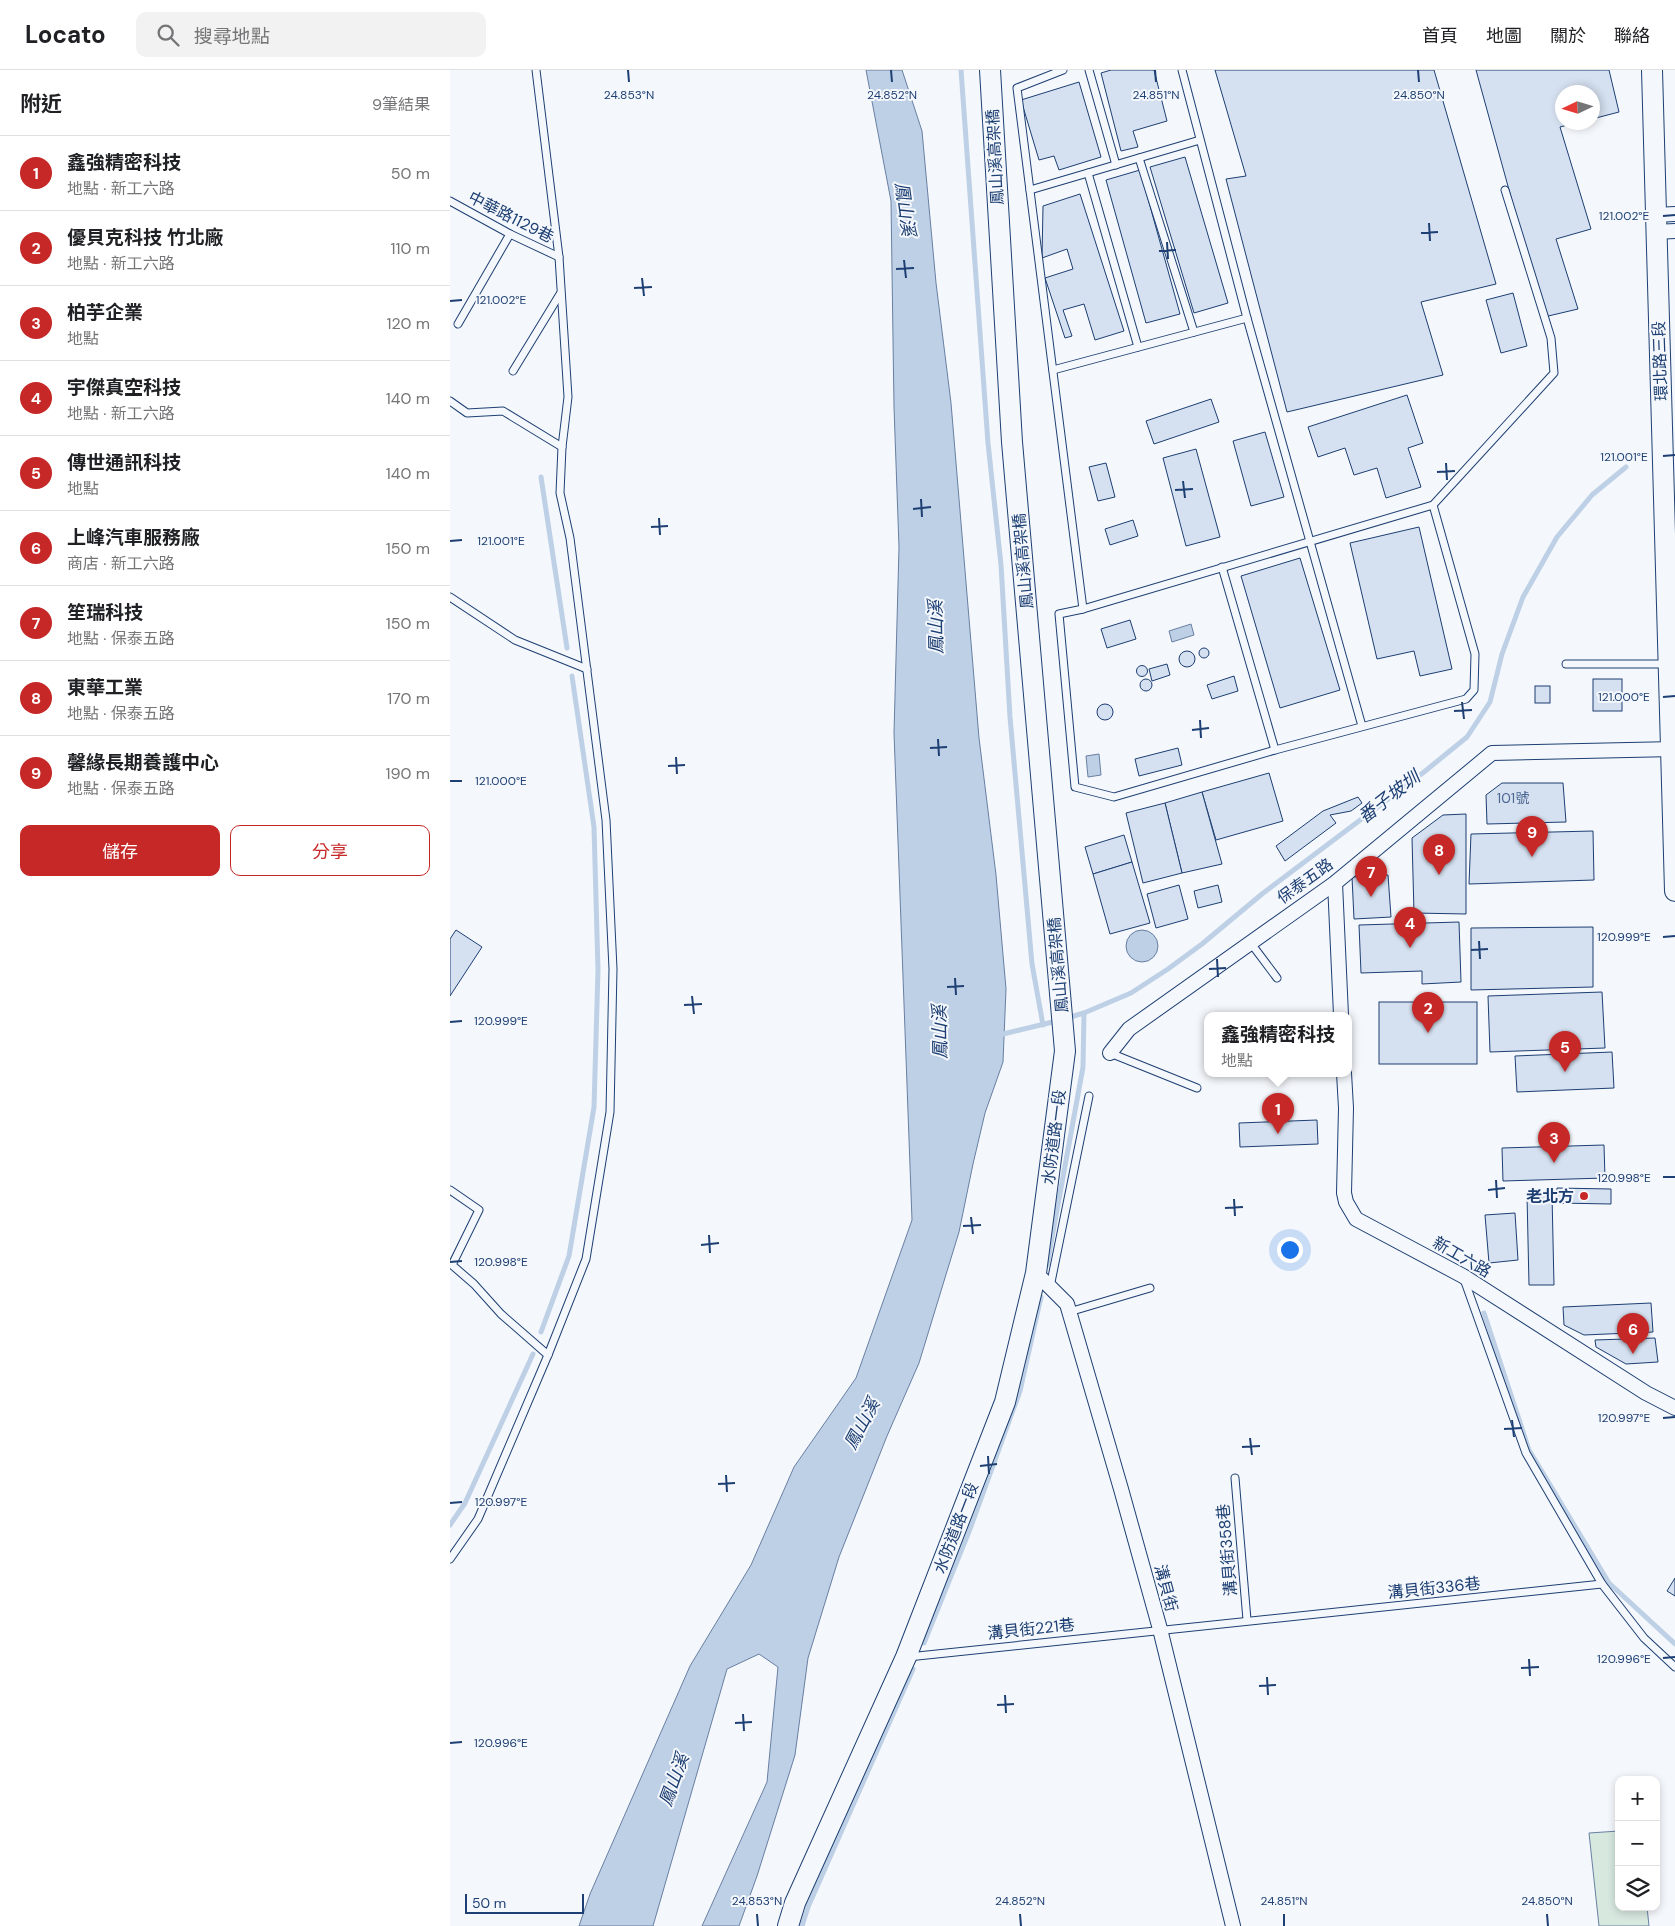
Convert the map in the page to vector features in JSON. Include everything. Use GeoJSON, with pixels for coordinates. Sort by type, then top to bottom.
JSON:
{"type":"FeatureCollection","features":[{"type":"Feature","properties":{"kind":"street","name":"鳳山溪高架橋"},"geometry":{"type":"LineString","coordinates":[[990,70],[1012,442],[1066,1051]]}},
{"type":"Feature","properties":{"kind":"street","name":"環北路三段"},"geometry":{"type":"LineString","coordinates":[[1652,70],[1662,226],[1669,664],[1673,750],[1675,891]]}},
{"type":"Feature","properties":{"kind":"street"},"geometry":{"type":"LineString","coordinates":[[1662,226],[1675,214]]}},
{"type":"Feature","properties":{"kind":"street","name":"保泰五路"},"geometry":{"type":"LineString","coordinates":[[1110,1053],[1129,1029],[1334,883],[1492,753],[1673,750]]}},
{"type":"Feature","properties":{"kind":"street"},"geometry":{"type":"LineString","coordinates":[[1334,883],[1341,1012]]}},
{"type":"Feature","properties":{"kind":"street","name":"水防道路一段"},"geometry":{"type":"LineString","coordinates":[[788,1926],[795,1903],[906,1657],[1005,1402],[1036,1273],[1066,1051]]}},
{"type":"Feature","properties":{"kind":"street","name":"新工六路"},"geometry":{"type":"LineString","coordinates":[[1344,1077],[1346,1108],[1344,1193],[1346,1202],[1356,1219],[1463,1276],[1646,1393],[1675,1408]]}},
{"type":"Feature","properties":{"kind":"street","name":"溝貝街"},"geometry":{"type":"LineString","coordinates":[[1036,1273],[1066,1304],[1069,1312],[1160,1629],[1233,1926]]}},
{"type":"Feature","properties":{"kind":"lane"},"geometry":{"type":"LineString","coordinates":[[450,1559],[478,1519],[548,1355],[586,1259],[610,1112],[613,969],[606,820],[570,538],[560,493],[562,447],[568,396],[559,256],[536,70]]}},
{"type":"Feature","properties":{"kind":"lane"},"geometry":{"type":"LineString","coordinates":[[1064,70],[1017,88],[1083,609]]}},
{"type":"Feature","properties":{"kind":"lane"},"geometry":{"type":"LineString","coordinates":[[1089,70],[1116,165]]}},
{"type":"Feature","properties":{"kind":"lane"},"geometry":{"type":"LineString","coordinates":[[1182,70],[1247,318],[1362,726]]}},
{"type":"Feature","properties":{"kind":"lane"},"geometry":{"type":"LineString","coordinates":[[1030,190],[1200,140]]}},
{"type":"Feature","properties":{"kind":"lane"},"geometry":{"type":"LineString","coordinates":[[1139,158],[1194,332]]}},
{"type":"Feature","properties":{"kind":"lane"},"geometry":{"type":"LineString","coordinates":[[1088,173],[1138,347]]}},
{"type":"Feature","properties":{"kind":"lane"},"geometry":{"type":"LineString","coordinates":[[1433,505],[1475,654],[1474,690],[1466,699],[1275,750],[1114,797],[1075,787],[1059,614],[1083,609],[1433,505],[1554,374],[1551,338],[1505,190]]}},
{"type":"Feature","properties":{"kind":"lane","name":"中華路1129巷"},"geometry":{"type":"LineString","coordinates":[[450,201],[510,234],[559,256]]}},
{"type":"Feature","properties":{"kind":"lane"},"geometry":{"type":"LineString","coordinates":[[458,324],[510,234]]}},
{"type":"Feature","properties":{"kind":"lane"},"geometry":{"type":"LineString","coordinates":[[512,371],[560,294]]}},
{"type":"Feature","properties":{"kind":"lane"},"geometry":{"type":"LineString","coordinates":[[1053,370],[1247,318]]}},
{"type":"Feature","properties":{"kind":"lane"},"geometry":{"type":"LineString","coordinates":[[450,400],[467,412],[503,411],[562,447]]}},
{"type":"Feature","properties":{"kind":"lane"},"geometry":{"type":"LineString","coordinates":[[1222,567],[1275,750]]}},
{"type":"Feature","properties":{"kind":"lane"},"geometry":{"type":"LineString","coordinates":[[450,597],[515,640],[588,670]]}},
{"type":"Feature","properties":{"kind":"lane"},"geometry":{"type":"LineString","coordinates":[[1566,664],[1669,664]]}},
{"type":"Feature","properties":{"kind":"lane"},"geometry":{"type":"LineString","coordinates":[[1250,942],[1277,978]]}},
{"type":"Feature","properties":{"kind":"lane"},"geometry":{"type":"LineString","coordinates":[[1110,1053],[1197,1088]]}},
{"type":"Feature","properties":{"kind":"lane"},"geometry":{"type":"LineString","coordinates":[[1050,1288],[1089,1096]]}},
{"type":"Feature","properties":{"kind":"lane"},"geometry":{"type":"LineString","coordinates":[[450,1190],[479,1210],[452,1264],[474,1284],[501,1314],[548,1355]]}},
{"type":"Feature","properties":{"kind":"lane"},"geometry":{"type":"LineString","coordinates":[[1463,1276],[1526,1453],[1602,1584],[1644,1638],[1675,1667]]}},
{"type":"Feature","properties":{"kind":"lane"},"geometry":{"type":"LineString","coordinates":[[1069,1312],[1150,1288]]}},
{"type":"Feature","properties":{"kind":"lane","name":"溝貝街358巷"},"geometry":{"type":"LineString","coordinates":[[1235,1478],[1247,1620]]}},
{"type":"Feature","properties":{"kind":"lane","name":"溝貝街336巷"},"geometry":{"type":"LineString","coordinates":[[1160,1629],[1602,1584]]}},
{"type":"Feature","properties":{"kind":"lane","name":"溝貝街221巷"},"geometry":{"type":"LineString","coordinates":[[906,1657],[1160,1629]]}},
{"type":"Feature","properties":{"kind":"shaded area"},"geometry":{"type":"Polygon","coordinates":[[[1615,1831],[1615,1911],[1647,1911],[1649,1926],[1599,1926],[1589,1833],[1615,1831]]]}},
{"type":"Feature","properties":{"kind":"water","name":"鳳山溪"},"geometry":{"type":"Polygon","coordinates":[[[866,70],[902,70],[922,131],[936,283],[951,403],[979,738],[996,875],[1006,989],[1003,1062],[985,1113],[959,1232],[919,1363],[887,1436],[839,1557],[808,1658],[795,1755],[757,1876],[739,1926],[702,1926],[767,1782],[778,1667],[759,1654],[727,1669],[653,1926],[579,1926],[590,1894],[690,1666],[751,1565],[794,1467],[856,1378],[912,1220],[894,733],[899,547],[894,407],[891,201],[866,70]]]}},
{"type":"Feature","properties":{"kind":"water"},"geometry":{"type":"Polygon","coordinates":[[[1191,624],[1194,635],[1172,642],[1169,631],[1191,624]]]}},
{"type":"Feature","properties":{"kind":"water"},"geometry":{"type":"Polygon","coordinates":[[[1099,754],[1101,775],[1088,777],[1086,756],[1099,754]]]}},
{"type":"Feature","properties":{"kind":"water"},"geometry":{"type":"Polygon","coordinates":[[[1142,930],[1148,931],[1153,935],[1157,940],[1157,952],[1153,957],[1148,961],[1142,962],[1136,961],[1131,957],[1127,952],[1126,946],[1127,940],[1131,935],[1136,931],[1142,930]]]}},
{"type":"Feature","properties":{"kind":"building"},"geometry":{"type":"Polygon","coordinates":[[[1111,70],[1154,70],[1167,121],[1133,131],[1138,147],[1121,151],[1101,73],[1111,70]]]}},
{"type":"Feature","properties":{"kind":"building"},"geometry":{"type":"Polygon","coordinates":[[[1215,70],[1434,70],[1496,284],[1421,302],[1443,375],[1287,412],[1226,179],[1246,176],[1215,70]]]}},
{"type":"Feature","properties":{"kind":"building"},"geometry":{"type":"Polygon","coordinates":[[[1476,70],[1609,70],[1619,112],[1600,117],[1600,85],[1555,85],[1555,130],[1561,130],[1591,229],[1556,239],[1578,309],[1544,317],[1476,70]]]}},
{"type":"Feature","properties":{"kind":"building"},"geometry":{"type":"Polygon","coordinates":[[[1079,82],[1101,157],[1059,170],[1054,156],[1039,160],[1021,100],[1079,82]]]}},
{"type":"Feature","properties":{"kind":"building"},"geometry":{"type":"Polygon","coordinates":[[[1185,157],[1228,303],[1194,313],[1150,167],[1185,157]]]}},
{"type":"Feature","properties":{"kind":"building"},"geometry":{"type":"Polygon","coordinates":[[[1140,170],[1180,314],[1146,323],[1106,180],[1140,170]]]}},
{"type":"Feature","properties":{"kind":"building"},"geometry":{"type":"Polygon","coordinates":[[[1080,194],[1124,331],[1095,340],[1084,304],[1063,310],[1072,336],[1065,338],[1045,278],[1073,269],[1067,249],[1042,258],[1043,206],[1080,194]]]}},
{"type":"Feature","properties":{"kind":"building"},"geometry":{"type":"Polygon","coordinates":[[[1513,293],[1527,346],[1501,353],[1486,300],[1513,293]]]}},
{"type":"Feature","properties":{"kind":"building"},"geometry":{"type":"Polygon","coordinates":[[[1407,395],[1423,443],[1408,448],[1421,487],[1386,498],[1377,468],[1354,475],[1345,448],[1318,457],[1308,427],[1407,395]]]}},
{"type":"Feature","properties":{"kind":"building"},"geometry":{"type":"Polygon","coordinates":[[[1211,399],[1219,422],[1154,444],[1146,421],[1211,399]]]}},
{"type":"Feature","properties":{"kind":"building"},"geometry":{"type":"Polygon","coordinates":[[[1265,432],[1284,497],[1251,506],[1233,441],[1265,432]]]}},
{"type":"Feature","properties":{"kind":"building"},"geometry":{"type":"Polygon","coordinates":[[[1196,449],[1220,537],[1186,546],[1163,458],[1196,449]]]}},
{"type":"Feature","properties":{"kind":"building"},"geometry":{"type":"Polygon","coordinates":[[[1106,463],[1115,497],[1098,501],[1089,467],[1106,463]]]}},
{"type":"Feature","properties":{"kind":"building"},"geometry":{"type":"Polygon","coordinates":[[[1133,520],[1138,536],[1110,545],[1105,529],[1133,520]]]}},
{"type":"Feature","properties":{"kind":"building"},"geometry":{"type":"Polygon","coordinates":[[[1419,527],[1452,669],[1420,676],[1414,651],[1377,659],[1350,543],[1419,527]]]}},
{"type":"Feature","properties":{"kind":"building"},"geometry":{"type":"Polygon","coordinates":[[[1300,558],[1340,690],[1280,708],[1241,576],[1300,558]]]}},
{"type":"Feature","properties":{"kind":"building"},"geometry":{"type":"Polygon","coordinates":[[[1130,620],[1136,639],[1107,648],[1101,629],[1130,620]]]}},
{"type":"Feature","properties":{"kind":"building"},"geometry":{"type":"Polygon","coordinates":[[[1202,648],[1206,648],[1209,653],[1208,657],[1202,658],[1199,655],[1199,651],[1202,648]]]}},
{"type":"Feature","properties":{"kind":"building"},"geometry":{"type":"Polygon","coordinates":[[[1187,651],[1195,659],[1187,667],[1179,659],[1187,651]]]}},
{"type":"Feature","properties":{"kind":"building"},"geometry":{"type":"Polygon","coordinates":[[[1167,664],[1170,675],[1152,681],[1149,669],[1167,664]]]}},
{"type":"Feature","properties":{"kind":"building"},"geometry":{"type":"Polygon","coordinates":[[[1140,666],[1144,666],[1147,671],[1146,675],[1140,676],[1137,673],[1137,669],[1140,666]]]}},
{"type":"Feature","properties":{"kind":"building"},"geometry":{"type":"Polygon","coordinates":[[[1234,676],[1238,691],[1212,699],[1207,685],[1234,676]]]}},
{"type":"Feature","properties":{"kind":"building"},"geometry":{"type":"Polygon","coordinates":[[[1146,679],[1152,685],[1146,691],[1140,685],[1146,679]]]}},
{"type":"Feature","properties":{"kind":"building"},"geometry":{"type":"Polygon","coordinates":[[[1593,679],[1622,679],[1622,711],[1593,711],[1593,679]]]}},
{"type":"Feature","properties":{"kind":"building"},"geometry":{"type":"Polygon","coordinates":[[[1535,686],[1550,686],[1550,703],[1535,703],[1535,686]]]}},
{"type":"Feature","properties":{"kind":"building"},"geometry":{"type":"Polygon","coordinates":[[[1105,704],[1111,706],[1113,712],[1111,718],[1105,720],[1099,718],[1097,712],[1099,706],[1105,704]]]}},
{"type":"Feature","properties":{"kind":"building"},"geometry":{"type":"Polygon","coordinates":[[[1178,748],[1182,765],[1139,776],[1135,759],[1178,748]]]}},
{"type":"Feature","properties":{"kind":"building"},"geometry":{"type":"Polygon","coordinates":[[[1269,773],[1283,821],[1216,840],[1202,792],[1269,773]]]}},
{"type":"Feature","properties":{"kind":"building"},"geometry":{"type":"Polygon","coordinates":[[[1502,783],[1563,783],[1566,822],[1487,824],[1486,795],[1502,783]]]}},
{"type":"Feature","properties":{"kind":"building"},"geometry":{"type":"Polygon","coordinates":[[[1202,792],[1222,864],[1182,873],[1165,803],[1202,792]]]}},
{"type":"Feature","properties":{"kind":"building"},"geometry":{"type":"Polygon","coordinates":[[[1358,797],[1362,803],[1351,811],[1330,815],[1336,823],[1285,861],[1276,846],[1323,811],[1358,797]]]}},
{"type":"Feature","properties":{"kind":"building"},"geometry":{"type":"Polygon","coordinates":[[[1165,803],[1182,873],[1143,883],[1126,813],[1165,803]]]}},
{"type":"Feature","properties":{"kind":"building"},"geometry":{"type":"Polygon","coordinates":[[[1466,814],[1466,914],[1414,913],[1412,838],[1443,815],[1466,814]]]}},
{"type":"Feature","properties":{"kind":"building"},"geometry":{"type":"Polygon","coordinates":[[[1593,831],[1594,880],[1469,884],[1471,834],[1593,831]]]}},
{"type":"Feature","properties":{"kind":"building"},"geometry":{"type":"Polygon","coordinates":[[[1124,835],[1132,862],[1093,874],[1085,847],[1124,835]]]}},
{"type":"Feature","properties":{"kind":"building"},"geometry":{"type":"Polygon","coordinates":[[[1132,862],[1150,923],[1110,934],[1093,874],[1132,862]]]}},
{"type":"Feature","properties":{"kind":"building"},"geometry":{"type":"Polygon","coordinates":[[[1388,875],[1391,917],[1354,919],[1352,877],[1388,875]]]}},
{"type":"Feature","properties":{"kind":"building"},"geometry":{"type":"Polygon","coordinates":[[[1179,885],[1188,919],[1156,928],[1147,894],[1179,885]]]}},
{"type":"Feature","properties":{"kind":"building"},"geometry":{"type":"Polygon","coordinates":[[[1218,885],[1222,902],[1198,908],[1194,891],[1218,885]]]}},
{"type":"Feature","properties":{"kind":"building"},"geometry":{"type":"Polygon","coordinates":[[[1459,922],[1461,982],[1422,984],[1422,971],[1361,973],[1359,925],[1459,922]]]}},
{"type":"Feature","properties":{"kind":"building"},"geometry":{"type":"Polygon","coordinates":[[[1593,927],[1593,987],[1471,990],[1471,928],[1593,927]]]}},
{"type":"Feature","properties":{"kind":"building"},"geometry":{"type":"Polygon","coordinates":[[[456,930],[482,947],[450,996],[450,939],[456,930]]]}},
{"type":"Feature","properties":{"kind":"building"},"geometry":{"type":"Polygon","coordinates":[[[1602,992],[1605,1048],[1490,1052],[1488,996],[1602,992]]]}},
{"type":"Feature","properties":{"kind":"building"},"geometry":{"type":"Polygon","coordinates":[[[1379,1002],[1477,1002],[1477,1064],[1379,1064],[1379,1002]]]}},
{"type":"Feature","properties":{"kind":"building"},"geometry":{"type":"Polygon","coordinates":[[[1612,1052],[1614,1088],[1517,1092],[1515,1056],[1612,1052]]]}},
{"type":"Feature","properties":{"kind":"building"},"geometry":{"type":"Polygon","coordinates":[[[1317,1120],[1318,1144],[1240,1147],[1239,1123],[1317,1120]]]}},
{"type":"Feature","properties":{"kind":"building"},"geometry":{"type":"Polygon","coordinates":[[[1604,1145],[1605,1178],[1503,1181],[1502,1148],[1604,1145]]]}},
{"type":"Feature","properties":{"kind":"building","name":"老北方"},"geometry":{"type":"Polygon","coordinates":[[[1557,1188],[1611,1189],[1611,1204],[1557,1203],[1557,1188]]]}},
{"type":"Feature","properties":{"kind":"building"},"geometry":{"type":"Polygon","coordinates":[[[1527,1195],[1552,1195],[1554,1285],[1529,1285],[1527,1195]]]}},
{"type":"Feature","properties":{"kind":"building"},"geometry":{"type":"Polygon","coordinates":[[[1515,1213],[1518,1260],[1489,1263],[1485,1215],[1515,1213]]]}},
{"type":"Feature","properties":{"kind":"building"},"geometry":{"type":"Polygon","coordinates":[[[1651,1303],[1653,1332],[1584,1335],[1564,1325],[1563,1307],[1651,1303]]]}},
{"type":"Feature","properties":{"kind":"building"},"geometry":{"type":"Polygon","coordinates":[[[1655,1338],[1658,1362],[1626,1364],[1596,1347],[1595,1340],[1655,1338]]]}},
{"type":"Feature","properties":{"kind":"building"},"geometry":{"type":"Polygon","coordinates":[[[1675,1578],[1675,1596],[1667,1591],[1675,1578]]]}},
{"type":"Feature","properties":{"kind":"waterway"},"geometry":{"type":"LineString","coordinates":[[961,70],[988,443],[1001,565],[1010,717],[1032,964],[1043,1025]]}},
{"type":"Feature","properties":{"kind":"waterway","name":"番子坡圳"},"geometry":{"type":"LineString","coordinates":[[1067,1018],[1084,1013],[1131,993],[1168,969],[1202,944],[1262,894],[1424,772],[1467,737],[1490,702],[1502,654],[1523,597],[1557,537],[1592,495],[1626,467]]}},
{"type":"Feature","properties":{"kind":"waterway"},"geometry":{"type":"LineString","coordinates":[[541,477],[567,648]]}},
{"type":"Feature","properties":{"kind":"waterway"},"geometry":{"type":"LineString","coordinates":[[541,1332],[569,1256],[594,1107],[598,970],[594,827],[572,676]]}},
{"type":"Feature","properties":{"kind":"waterway"},"geometry":{"type":"LineString","coordinates":[[1047,1265],[1083,1067],[1084,1013]]}},
{"type":"Feature","properties":{"kind":"waterway"},"geometry":{"type":"LineString","coordinates":[[999,1035],[1057,1021]]}},
{"type":"Feature","properties":{"kind":"waterway"},"geometry":{"type":"LineString","coordinates":[[924,1643],[970,1529],[1020,1391],[1041,1297]]}},
{"type":"Feature","properties":{"kind":"waterway"},"geometry":{"type":"LineString","coordinates":[[1484,1313],[1529,1450],[1609,1583],[1675,1644]]}},
{"type":"Feature","properties":{"kind":"waterway"},"geometry":{"type":"LineString","coordinates":[[450,1525],[465,1503],[533,1354]]}},
{"type":"Feature","properties":{"kind":"waterway"},"geometry":{"type":"LineString","coordinates":[[802,1926],[808,1907],[913,1669]]}},
{"type":"Feature","properties":{"kind":"place","name":"馨緣長期養護中心"},"geometry":{"type":"Point","coordinates":[1532,857]}},
{"type":"Feature","properties":{"kind":"place","name":"東華工業"},"geometry":{"type":"Point","coordinates":[1439,875]}},
{"type":"Feature","properties":{"kind":"place","name":"笙瑞科技"},"geometry":{"type":"Point","coordinates":[1371,897]}},
{"type":"Feature","properties":{"kind":"place","name":"宇傑真空科技"},"geometry":{"type":"Point","coordinates":[1410,948]}},
{"type":"Feature","properties":{"kind":"place","name":"優貝克科技 竹北廠"},"geometry":{"type":"Point","coordinates":[1428,1033]}},
{"type":"Feature","properties":{"kind":"place","name":"傳世通訊科技"},"geometry":{"type":"Point","coordinates":[1565,1072]}},
{"type":"Feature","properties":{"kind":"place","name":"鑫強精密科技"},"geometry":{"type":"Point","coordinates":[1278,1134]}},
{"type":"Feature","properties":{"kind":"place","name":"柏芋企業"},"geometry":{"type":"Point","coordinates":[1554,1163]}},
{"type":"Feature","properties":{"kind":"place","name":"老北方"},"geometry":{"type":"Point","coordinates":[1584,1196]}},
{"type":"Feature","properties":{"kind":"place","name":"上峰汽車服務廠"},"geometry":{"type":"Point","coordinates":[1633,1354]}}]}
